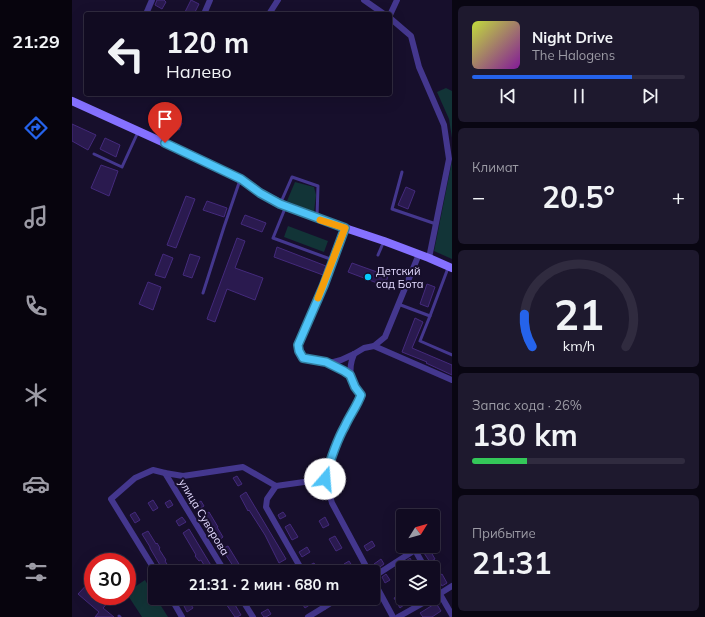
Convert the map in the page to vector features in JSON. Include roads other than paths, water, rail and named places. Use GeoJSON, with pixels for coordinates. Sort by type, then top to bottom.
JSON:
{"type":"FeatureCollection","features":[{"type":"Feature","properties":{"kind":"main road"},"geometry":{"type":"LineString","coordinates":[[72,101],[241,179],[260,193],[283,205],[430,258],[450,267]]}},
{"type":"Feature","properties":{"kind":"street"},"geometry":{"type":"LineString","coordinates":[[147,12],[152,0]]}},
{"type":"Feature","properties":{"kind":"street"},"geometry":{"type":"LineString","coordinates":[[205,12],[210,0]]}},
{"type":"Feature","properties":{"kind":"street"},"geometry":{"type":"LineString","coordinates":[[270,12],[278,0]]}},
{"type":"Feature","properties":{"kind":"street"},"geometry":{"type":"LineString","coordinates":[[364,0],[381,12]]}},
{"type":"Feature","properties":{"kind":"street"},"geometry":{"type":"LineString","coordinates":[[392,12],[397,0]]}},
{"type":"Feature","properties":{"kind":"street"},"geometry":{"type":"LineString","coordinates":[[392,19],[411,36],[419,67],[444,125],[449,159],[430,258]]}},
{"type":"Feature","properties":{"kind":"street"},"geometry":{"type":"LineString","coordinates":[[330,363],[341,360],[364,348],[374,346],[385,337],[419,254]]}},
{"type":"Feature","properties":{"kind":"street"},"geometry":{"type":"LineString","coordinates":[[333,260],[298,345],[299,351],[303,358],[330,363],[350,375]]}},
{"type":"Feature","properties":{"kind":"street"},"geometry":{"type":"LineString","coordinates":[[374,346],[452,380]]}},
{"type":"Feature","properties":{"kind":"street"},"geometry":{"type":"LineString","coordinates":[[354,354],[350,367],[350,375],[355,387],[361,395],[345,426],[330,462],[325,479],[332,503],[364,565]]}},
{"type":"Feature","properties":{"kind":"street"},"geometry":{"type":"LineString","coordinates":[[152,565],[111,498],[135,478],[153,470],[183,476],[243,467],[276,486],[325,479]]}},
{"type":"Feature","properties":{"kind":"street","name":"улица Суворова"},"geometry":{"type":"LineString","coordinates":[[165,473],[222,565]]}},
{"type":"Feature","properties":{"kind":"street"},"geometry":{"type":"LineString","coordinates":[[276,486],[267,499],[266,507],[299,565]]}},
{"type":"Feature","properties":{"kind":"street"},"geometry":{"type":"LineString","coordinates":[[398,561],[415,550],[421,561]]}},
{"type":"Feature","properties":{"kind":"street"},"geometry":{"type":"LineString","coordinates":[[380,572],[396,562]]}},
{"type":"Feature","properties":{"kind":"street"},"geometry":{"type":"LineString","coordinates":[[452,586],[440,594],[452,615]]}},
{"type":"Feature","properties":{"kind":"street"},"geometry":{"type":"LineString","coordinates":[[380,593],[393,617]]}},
{"type":"Feature","properties":{"kind":"street"},"geometry":{"type":"LineString","coordinates":[[175,605],[182,617]]}},
{"type":"Feature","properties":{"kind":"street"},"geometry":{"type":"LineString","coordinates":[[245,605],[253,617]]}},
{"type":"Feature","properties":{"kind":"street"},"geometry":{"type":"LineString","coordinates":[[308,617],[327,605]]}},
{"type":"Feature","properties":{"kind":"street"},"geometry":{"type":"LineString","coordinates":[[398,617],[419,605]]}},
{"type":"Feature","properties":{"kind":"lane"},"geometry":{"type":"LineString","coordinates":[[94,154],[122,167],[139,131]]}},
{"type":"Feature","properties":{"kind":"lane"},"geometry":{"type":"LineString","coordinates":[[402,172],[392,209],[436,224]]}},
{"type":"Feature","properties":{"kind":"lane"},"geometry":{"type":"LineString","coordinates":[[317,218],[318,186],[292,177],[273,238],[333,260],[345,228]]}},
{"type":"Feature","properties":{"kind":"lane"},"geometry":{"type":"LineString","coordinates":[[203,293],[241,179]]}},
{"type":"Feature","properties":{"kind":"lane"},"geometry":{"type":"LineString","coordinates":[[378,256],[384,241]]}},
{"type":"Feature","properties":{"kind":"lane"},"geometry":{"type":"LineString","coordinates":[[450,267],[420,341],[452,355]]}},
{"type":"Feature","properties":{"kind":"lane"},"geometry":{"type":"LineString","coordinates":[[398,304],[430,316]]}},
{"type":"Feature","properties":{"kind":"place","name":"Детский сад Бота"},"geometry":{"type":"Point","coordinates":[368,277]}}]}
